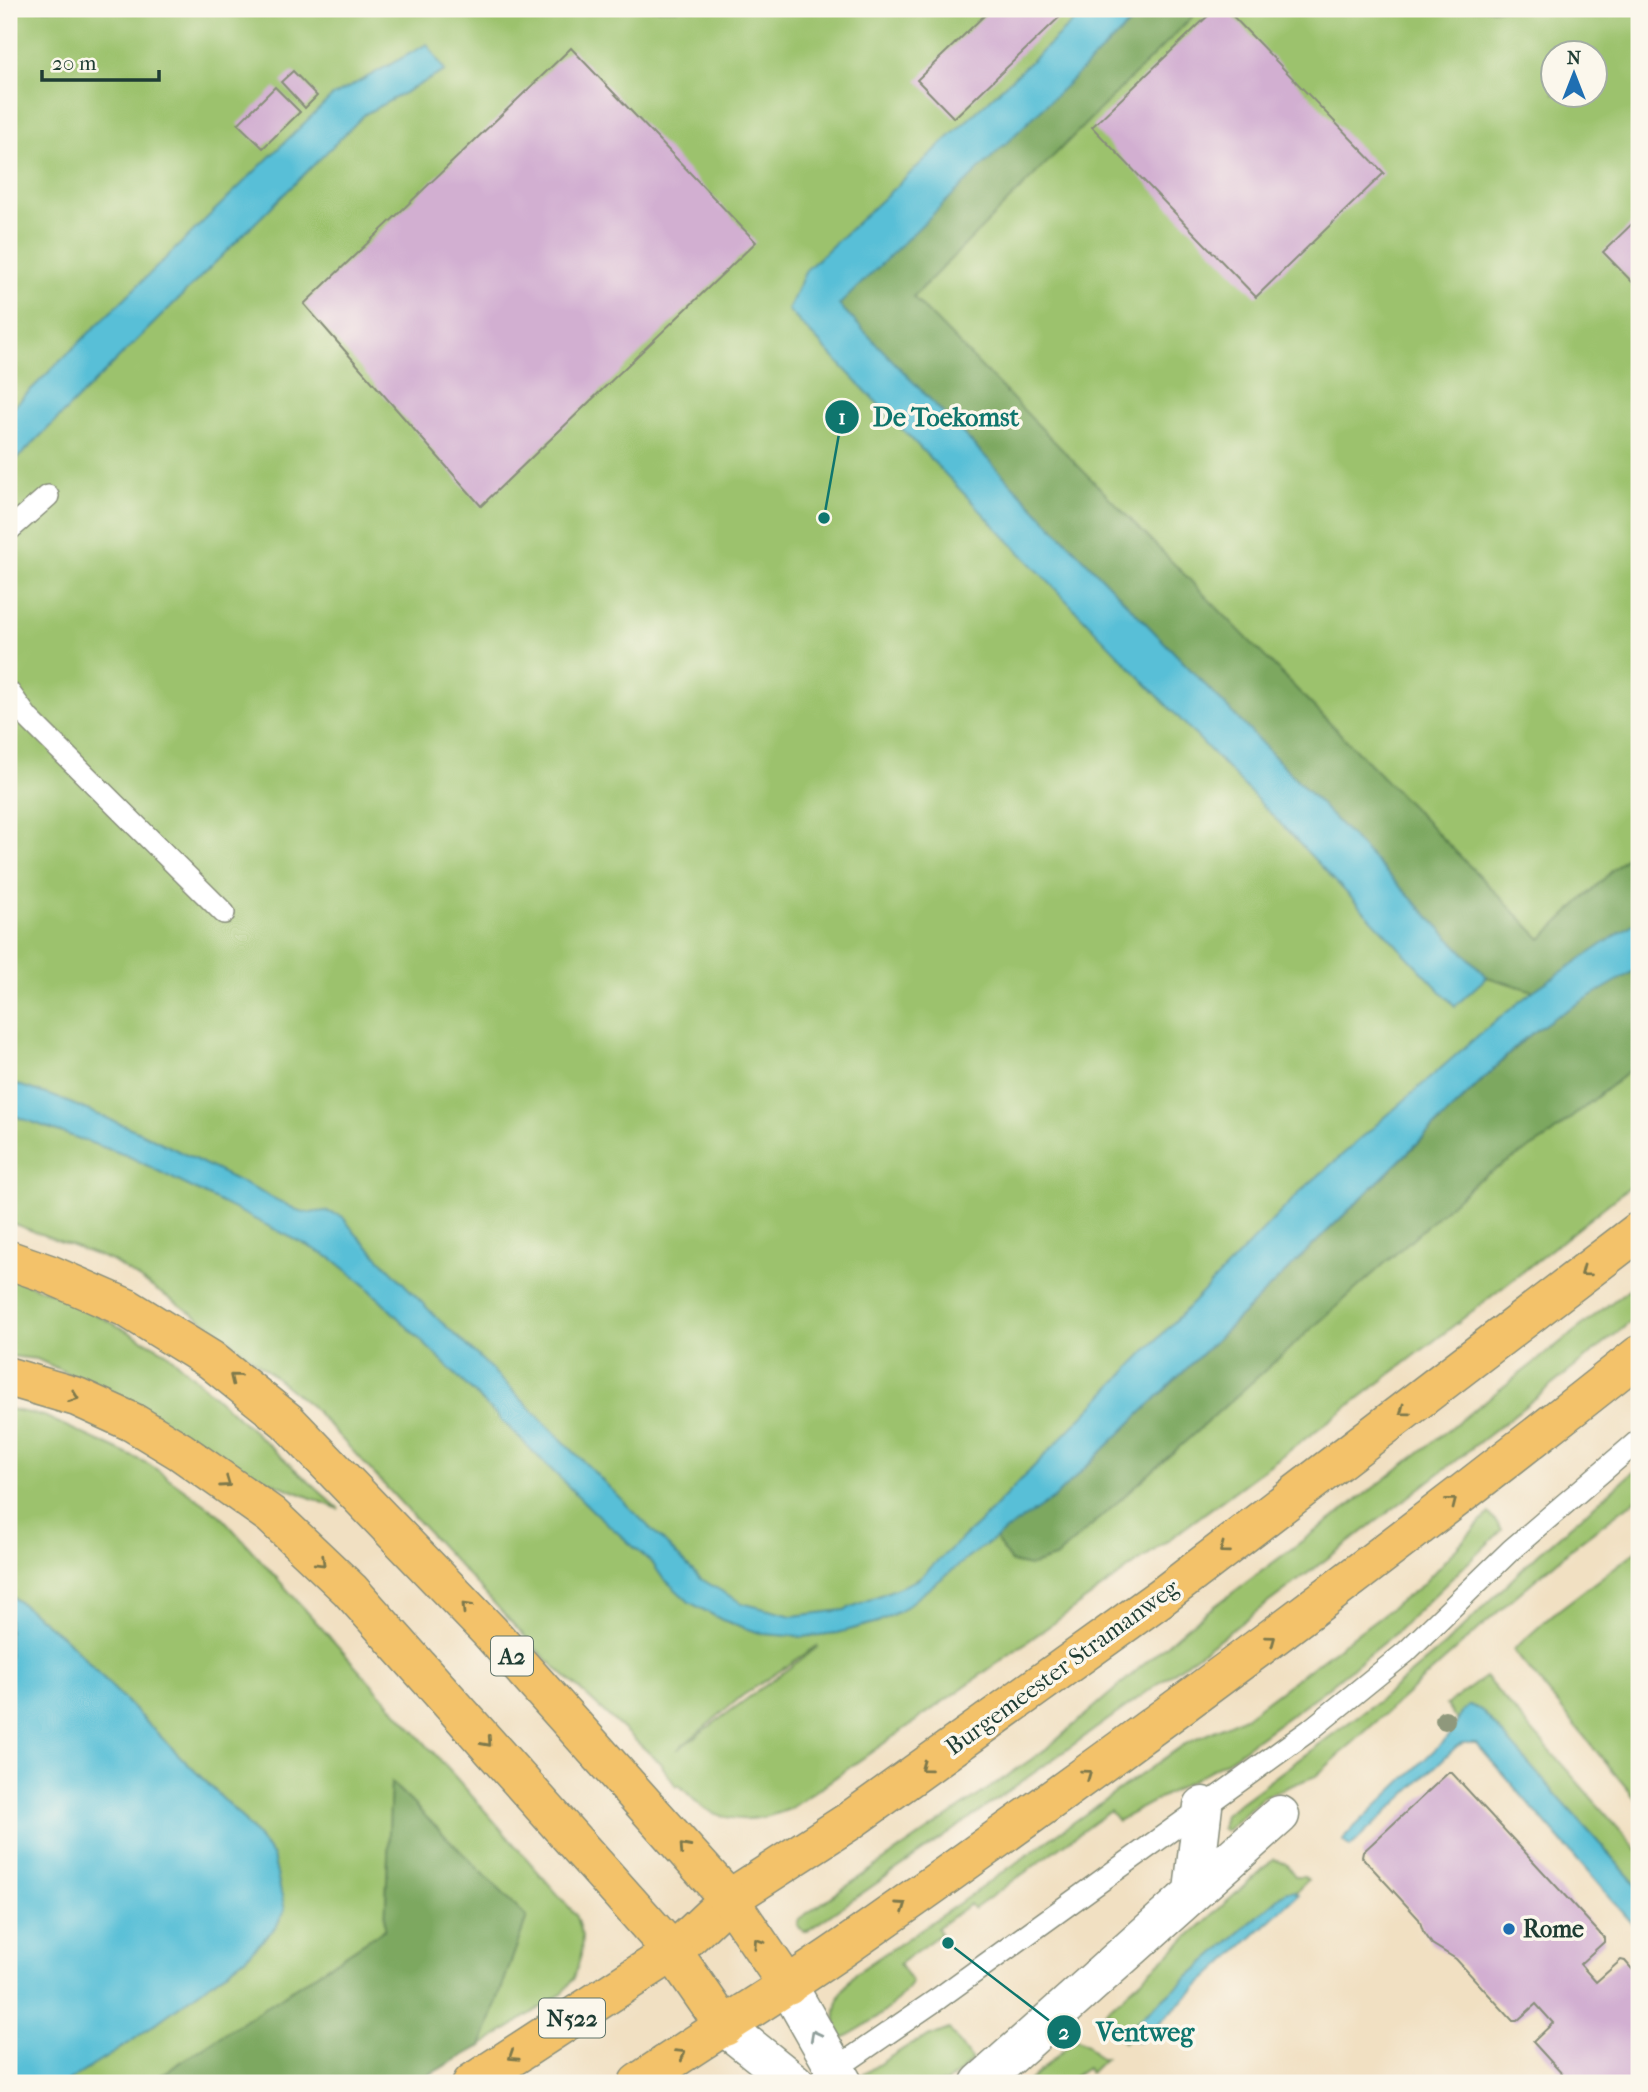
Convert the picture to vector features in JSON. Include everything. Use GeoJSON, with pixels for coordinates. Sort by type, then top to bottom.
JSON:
{"type":"FeatureCollection","features":[{"type":"Feature","properties":{"kind":"main road","name":"Burgemeester Stramanweg"},"geometry":{"type":"LineString","coordinates":[[472,2083],[673,1952],[729,1899],[848,1822],[1160,1598],[1639,1231]]}},
{"type":"Feature","properties":{"kind":"main road","name":"A2"},"geometry":{"type":"LineString","coordinates":[[9,1261],[49,1274],[137,1314],[211,1360],[286,1421],[490,1632],[729,1899]]}},
{"type":"Feature","properties":{"kind":"main road"},"geometry":{"type":"LineString","coordinates":[[638,2083],[788,1986],[1000,1838],[1300,1619],[1639,1355]]}},
{"type":"Feature","properties":{"kind":"main road"},"geometry":{"type":"LineString","coordinates":[[9,1377],[77,1397],[132,1422],[180,1451],[271,1515],[350,1590],[673,1952],[726,2027]]}},
{"type":"Feature","properties":{"kind":"main road"},"geometry":{"type":"LineString","coordinates":[[729,1899],[788,1986]]}},
{"type":"Feature","properties":{"kind":"street"},"geometry":{"type":"LineString","coordinates":[[1193,1891],[1203,1806]]}},
{"type":"Feature","properties":{"kind":"street"},"geometry":{"type":"LineString","coordinates":[[980,2083],[1280,1815]]}},
{"type":"Feature","properties":{"kind":"street"},"geometry":{"type":"LineString","coordinates":[[788,1986],[830,2079]]}},
{"type":"Feature","properties":{"kind":"street"},"geometry":{"type":"LineString","coordinates":[[726,2027],[795,2083]]}},
{"type":"Feature","properties":{"kind":"lane"},"geometry":{"type":"LineString","coordinates":[[9,530],[48,496]]}},
{"type":"Feature","properties":{"kind":"lane"},"geometry":{"type":"LineString","coordinates":[[9,692],[28,718],[224,914]]}},
{"type":"Feature","properties":{"kind":"lane"},"geometry":{"type":"LineString","coordinates":[[830,2079],[1310,1730],[1406,1653],[1511,1550],[1639,1440]]}},
{"type":"Feature","properties":{"kind":"green space"},"geometry":{"type":"Polygon","coordinates":[[[9,9],[1639,9],[1639,942],[1508,1034],[973,1542],[915,1580],[977,1551],[995,1538],[1011,1562],[1478,1180],[1545,1139],[1639,1063],[1639,1179],[1536,1262],[1326,1423],[1006,1657],[790,1809],[747,1819],[714,1813],[697,1803],[679,1785],[676,1786],[660,1763],[543,1656],[312,1407],[216,1329],[112,1261],[9,1222],[9,9]],[[818,1647],[742,1696],[677,1750],[818,1647]]]}},
{"type":"Feature","properties":{"kind":"green space"},"geometry":{"type":"Polygon","coordinates":[[[1145,9],[1200,9],[913,297],[1541,939],[1639,845],[1639,920],[1533,991],[1487,977],[838,304],[1145,9]]]}},
{"type":"Feature","properties":{"kind":"green space"},"geometry":{"type":"Polygon","coordinates":[[[1639,968],[1639,1063],[1545,1139],[1478,1180],[1055,1558],[1029,1566],[1011,1562],[995,1538],[1054,1498],[1525,1039],[1555,1017],[1639,968]]]}},
{"type":"Feature","properties":{"kind":"green space"},"geometry":{"type":"Polygon","coordinates":[[[9,1278],[64,1297],[166,1352],[339,1509],[261,1478],[101,1389],[37,1359],[9,1356],[9,1278]]]}},
{"type":"Feature","properties":{"kind":"green space"},"geometry":{"type":"Polygon","coordinates":[[[1639,1281],[1639,1315],[1436,1476],[1229,1632],[1020,1783],[807,1931],[797,1925],[799,1919],[1045,1750],[1188,1626],[1380,1483],[1639,1281]]]}},
{"type":"Feature","properties":{"kind":"green space"},"geometry":{"type":"Polygon","coordinates":[[[9,1409],[44,1416],[149,1464],[221,1516],[575,1914],[582,1936],[581,1955],[574,1978],[563,1993],[481,2046],[527,1917],[391,1784],[385,1929],[149,2083],[65,2083],[129,2043],[246,1957],[273,1856],[241,1817],[66,1639],[9,1594],[9,1409]]]}},
{"type":"Feature","properties":{"kind":"green space"},"geometry":{"type":"Polygon","coordinates":[[[1639,1467],[1639,1497],[1578,1543],[1511,1600],[1316,1776],[1264,1796],[1226,1831],[1222,1829],[1225,1814],[1378,1701],[1445,1645],[1538,1554],[1639,1467]]]}},
{"type":"Feature","properties":{"kind":"green space"},"geometry":{"type":"Polygon","coordinates":[[[1489,1513],[1502,1530],[1393,1635],[1322,1692],[1227,1761],[1118,1821],[1110,1811],[974,1909],[970,1904],[937,1928],[940,1934],[899,1964],[912,1982],[898,2000],[880,2016],[839,2040],[837,2004],[844,1988],[856,1973],[1183,1745],[1245,1717],[1422,1585],[1489,1513]]]}},
{"type":"Feature","properties":{"kind":"green space"},"geometry":{"type":"Polygon","coordinates":[[[1639,1549],[1639,1803],[1513,1650],[1552,1615],[1639,1549]]]}},
{"type":"Feature","properties":{"kind":"green space"},"geometry":{"type":"Polygon","coordinates":[[[1485,1677],[1639,1852],[1639,1888],[1481,1710],[1460,1724],[1446,1705],[1485,1677]]]}},
{"type":"Feature","properties":{"kind":"green space"},"geometry":{"type":"Polygon","coordinates":[[[391,1782],[527,1917],[481,2046],[414,2083],[149,2083],[385,1929],[391,1782]]]}},
{"type":"Feature","properties":{"kind":"green space"},"geometry":{"type":"Polygon","coordinates":[[[1274,1859],[1286,1864],[1295,1876],[1304,1876],[1308,1880],[1296,1892],[1287,1891],[1128,2029],[1130,2036],[1124,2042],[1107,2023],[1104,2013],[1274,1859]]]}},
{"type":"Feature","properties":{"kind":"green space"},"geometry":{"type":"Polygon","coordinates":[[[949,2029],[972,2061],[947,2083],[859,2083],[859,2077],[911,2044],[949,2029]]]}},
{"type":"Feature","properties":{"kind":"green space"},"geometry":{"type":"Polygon","coordinates":[[[1076,2039],[1086,2044],[1100,2058],[1105,2058],[1090,2073],[1087,2068],[1065,2083],[1027,2083],[1076,2039]]]}},
{"type":"Feature","properties":{"kind":"water"},"geometry":{"type":"Polygon","coordinates":[[[1087,9],[1145,9],[839,305],[1487,977],[1455,1006],[788,310],[806,270],[1087,9]]]}},
{"type":"Feature","properties":{"kind":"water"},"geometry":{"type":"Polygon","coordinates":[[[427,44],[445,71],[365,114],[9,467],[9,411],[331,97],[427,44]]]}},
{"type":"Feature","properties":{"kind":"water"},"geometry":{"type":"Polygon","coordinates":[[[1639,920],[1639,968],[1555,1017],[1524,1039],[1054,1498],[977,1551],[900,1611],[878,1622],[837,1633],[803,1637],[763,1634],[722,1620],[689,1602],[662,1577],[653,1564],[595,1513],[365,1285],[333,1259],[128,1156],[9,1114],[9,1082],[58,1098],[140,1132],[297,1210],[309,1213],[325,1211],[342,1216],[434,1315],[701,1579],[742,1603],[792,1616],[844,1610],[917,1580],[980,1522],[1302,1190],[1481,1033],[1533,991],[1639,920]]]}},
{"type":"Feature","properties":{"kind":"water"},"geometry":{"type":"Polygon","coordinates":[[[9,1594],[66,1639],[241,1817],[273,1856],[285,1910],[276,1927],[246,1957],[129,2043],[65,2083],[9,2083],[9,1594]]]}},
{"type":"Feature","properties":{"kind":"water"},"geometry":{"type":"Polygon","coordinates":[[[1470,1705],[1481,1710],[1639,1888],[1639,1931],[1476,1743],[1457,1746],[1350,1847],[1343,1841],[1346,1835],[1450,1735],[1463,1711],[1470,1705]]]}},
{"type":"Feature","properties":{"kind":"water"},"geometry":{"type":"Polygon","coordinates":[[[1287,1891],[1294,1891],[1298,1895],[1138,2042],[1132,2038],[1127,2030],[1287,1891]]]}},
{"type":"Feature","properties":{"kind":"building"},"geometry":{"type":"Polygon","coordinates":[[[991,9],[1068,9],[954,118],[917,80],[991,9]]]}},
{"type":"Feature","properties":{"kind":"building"},"geometry":{"type":"Polygon","coordinates":[[[1215,9],[1226,9],[1384,173],[1256,297],[1092,127],[1215,9]]]}},
{"type":"Feature","properties":{"kind":"building"},"geometry":{"type":"Polygon","coordinates":[[[571,48],[756,242],[481,506],[304,304],[571,48]]]}},
{"type":"Feature","properties":{"kind":"building"},"geometry":{"type":"Polygon","coordinates":[[[293,71],[317,96],[305,108],[281,82],[293,71]]]}},
{"type":"Feature","properties":{"kind":"building"},"geometry":{"type":"Polygon","coordinates":[[[275,87],[300,112],[263,148],[238,124],[275,87]]]}},
{"type":"Feature","properties":{"kind":"building"},"geometry":{"type":"Polygon","coordinates":[[[1639,217],[1639,289],[1603,252],[1639,217]]]}},
{"type":"Feature","properties":{"kind":"building","name":"Rome"},"geometry":{"type":"Polygon","coordinates":[[[1448,1773],[1452,1773],[1604,1938],[1604,1942],[1580,1964],[1596,1982],[1621,1960],[1639,1977],[1639,2083],[1575,2083],[1568,2075],[1563,2075],[1533,2042],[1553,2023],[1536,2004],[1517,2021],[1513,2021],[1456,1959],[1432,1944],[1419,1919],[1362,1857],[1363,1852],[1448,1773]]]}},
{"type":"Feature","properties":{"kind":"place","name":"De Toekomst"},"geometry":{"type":"Point","coordinates":[824,518]}},
{"type":"Feature","properties":{"kind":"place","name":"Rome"},"geometry":{"type":"Point","coordinates":[1509,1929]}},
{"type":"Feature","properties":{"kind":"place","name":"Ventweg"},"geometry":{"type":"Point","coordinates":[948,1943]}}]}
